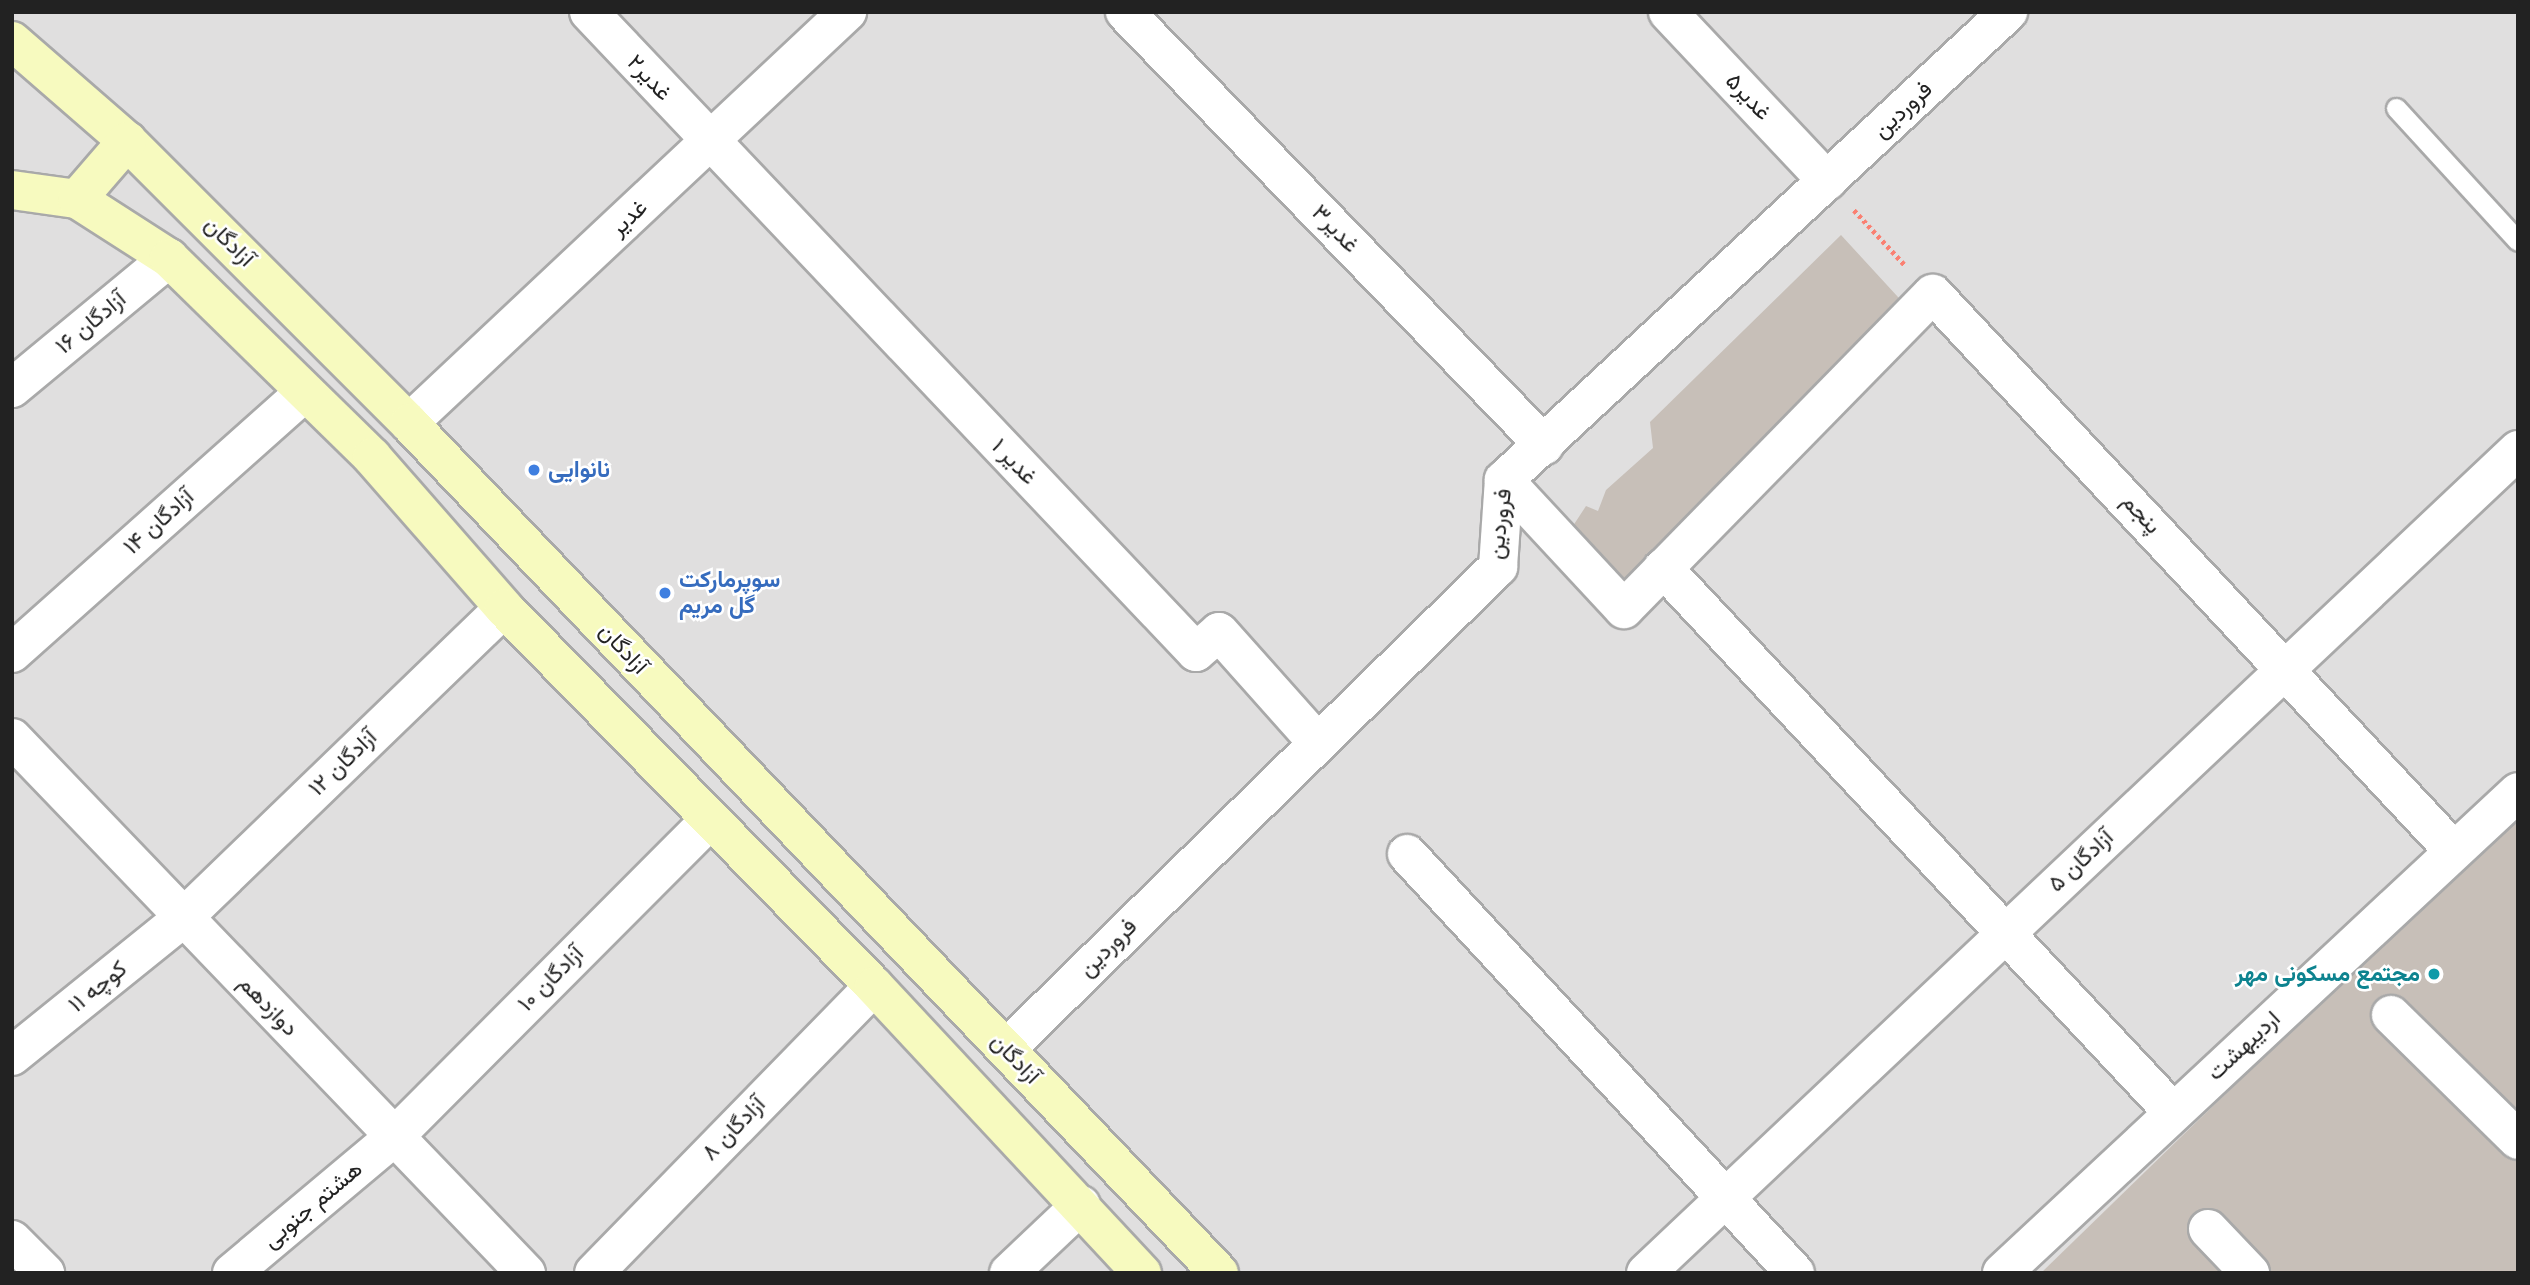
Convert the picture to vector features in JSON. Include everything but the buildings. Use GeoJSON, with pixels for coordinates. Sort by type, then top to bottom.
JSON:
{"type":"FeatureCollection","features":[{"type":"Feature","properties":{"kind":"main road","name":"آزادگان"},"geometry":{"type":"LineString","coordinates":[[12,41],[127,141],[409,423],[1219,1273]]}},
{"type":"Feature","properties":{"kind":"main road"},"geometry":{"type":"LineString","coordinates":[[77,199],[127,141]]}},
{"type":"Feature","properties":{"kind":"main road"},"geometry":{"type":"LineString","coordinates":[[12,190],[77,199],[169,258],[305,392],[504,608],[708,822],[874,986],[1142,1273]]}},
{"type":"Feature","properties":{"kind":"street","name":"غدیر۲"},"geometry":{"type":"LineString","coordinates":[[589,12],[710,143]]}},
{"type":"Feature","properties":{"kind":"street","name":"غدیر"},"geometry":{"type":"LineString","coordinates":[[409,423],[847,12]]}},
{"type":"Feature","properties":{"kind":"street","name":"غدیر۳"},"geometry":{"type":"LineString","coordinates":[[1125,12],[1544,445]]}},
{"type":"Feature","properties":{"kind":"street","name":"غدیر۵"},"geometry":{"type":"LineString","coordinates":[[1668,12],[1827,181]]}},
{"type":"Feature","properties":{"kind":"street","name":"فروردین"},"geometry":{"type":"LineString","coordinates":[[1006,1049],[1317,741],[1498,567],[1504,480],[2007,12]]}},
{"type":"Feature","properties":{"kind":"street","name":"غدیر ۱"},"geometry":{"type":"LineString","coordinates":[[710,143],[1196,652],[1219,632],[1317,741]]}},
{"type":"Feature","properties":{"kind":"street","name":"آزادگان ۱۶"},"geometry":{"type":"LineString","coordinates":[[12,387],[169,258]]}},
{"type":"Feature","properties":{"kind":"street"},"geometry":{"type":"LineString","coordinates":[[1504,480],[1624,609],[1933,294]]}},
{"type":"Feature","properties":{"kind":"street","name":"پنجم"},"geometry":{"type":"LineString","coordinates":[[1933,294],[2285,667],[2452,849]]}},
{"type":"Feature","properties":{"kind":"street","name":"آزادگان ۱۴"},"geometry":{"type":"LineString","coordinates":[[12,653],[305,392]]}},
{"type":"Feature","properties":{"kind":"street","name":"آزادگان ۵"},"geometry":{"type":"LineString","coordinates":[[1646,1273],[2285,667],[2518,450]]}},
{"type":"Feature","properties":{"kind":"street"},"geometry":{"type":"LineString","coordinates":[[1662,568],[2173,1112]]}},
{"type":"Feature","properties":{"kind":"street","name":"آزادگان ۱۲"},"geometry":{"type":"LineString","coordinates":[[183,918],[504,608]]}},
{"type":"Feature","properties":{"kind":"street","name":"دوازدهم"},"geometry":{"type":"LineString","coordinates":[[12,738],[526,1273]]}},
{"type":"Feature","properties":{"kind":"street","name":"اردیبهشت"},"geometry":{"type":"LineString","coordinates":[[2002,1273],[2452,849],[2518,792]]}},
{"type":"Feature","properties":{"kind":"street","name":"آزادگان ۱۰"},"geometry":{"type":"LineString","coordinates":[[394,1137],[708,822]]}},
{"type":"Feature","properties":{"kind":"street"},"geometry":{"type":"LineString","coordinates":[[1407,854],[1795,1273]]}},
{"type":"Feature","properties":{"kind":"street","name":"کوچه ۱۱"},"geometry":{"type":"LineString","coordinates":[[12,1056],[183,918]]}},
{"type":"Feature","properties":{"kind":"street","name":"آزادگان ۸"},"geometry":{"type":"LineString","coordinates":[[594,1273],[874,986]]}},
{"type":"Feature","properties":{"kind":"street"},"geometry":{"type":"LineString","coordinates":[[2391,1016],[2518,1140]]}},
{"type":"Feature","properties":{"kind":"street","name":"هشتم جنوبی"},"geometry":{"type":"LineString","coordinates":[[232,1273],[394,1137]]}},
{"type":"Feature","properties":{"kind":"street"},"geometry":{"type":"LineString","coordinates":[[1009,1273],[1081,1205]]}},
{"type":"Feature","properties":{"kind":"street"},"geometry":{"type":"LineString","coordinates":[[2208,1229],[2250,1273]]}},
{"type":"Feature","properties":{"kind":"street"},"geometry":{"type":"LineString","coordinates":[[12,1240],[45,1273]]}},
{"type":"Feature","properties":{"kind":"lane"},"geometry":{"type":"LineString","coordinates":[[2396,108],[2518,241]]}},
{"type":"Feature","properties":{"kind":"path"},"geometry":{"type":"LineString","coordinates":[[1827,181],[1933,294]]}},
{"type":"Feature","properties":{"kind":"shaded area"},"geometry":{"type":"Polygon","coordinates":[[[12,12],[2518,12],[2518,1273],[12,1273],[12,12]]]}},
{"type":"Feature","properties":{"kind":"place","name":"نانوایی"},"geometry":{"type":"Point","coordinates":[534,470]}},
{"type":"Feature","properties":{"kind":"place","name":"سوپرمارکت گل مریم"},"geometry":{"type":"Point","coordinates":[665,593]}},
{"type":"Feature","properties":{"kind":"place","name":"مجتمع مسکونی مهر"},"geometry":{"type":"Point","coordinates":[2434,974]}}]}
